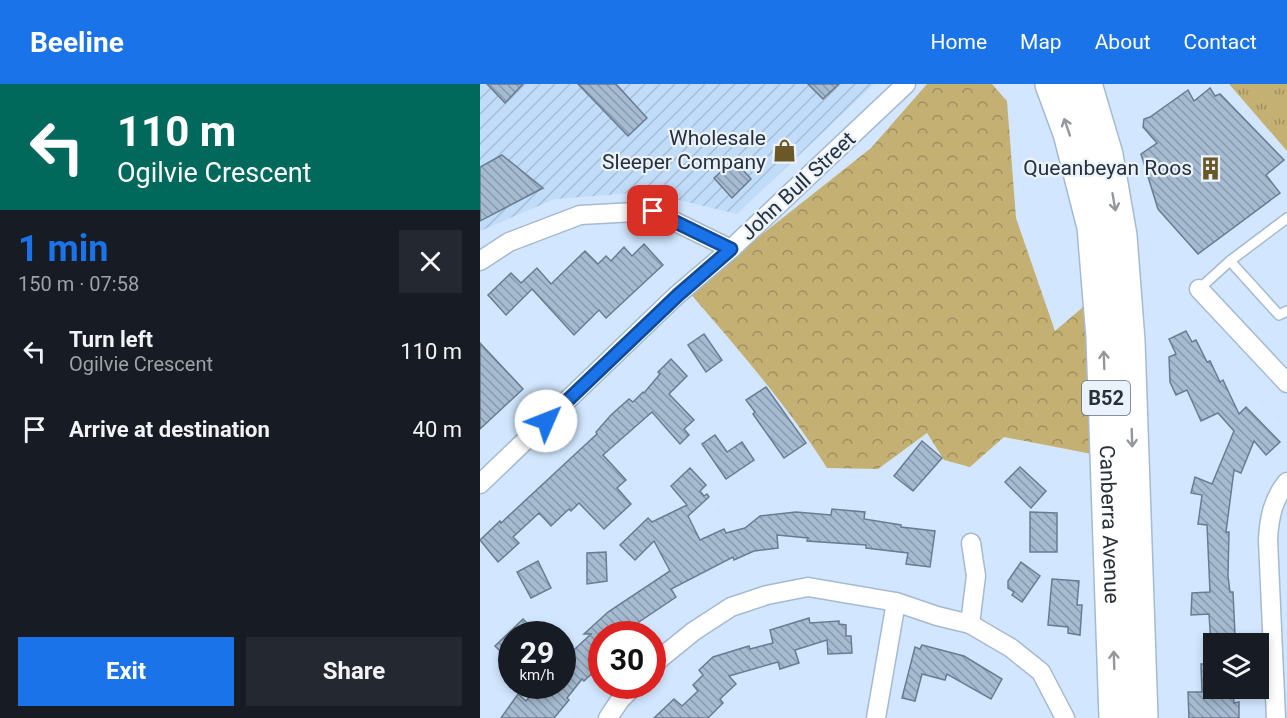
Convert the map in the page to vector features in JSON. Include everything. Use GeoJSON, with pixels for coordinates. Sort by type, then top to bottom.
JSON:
{"type":"FeatureCollection","features":[{"type":"Feature","properties":{"kind":"highway","name":"Canberra Avenue"},"geometry":{"type":"LineString","coordinates":[[1052,84],[1070,133],[1094,227],[1103,337],[1116,718]]}},
{"type":"Feature","properties":{"kind":"highway","name":"Canberra Avenue"},"geometry":{"type":"LineString","coordinates":[[1085,84],[1106,155],[1120,236],[1128,341],[1141,718]]}},
{"type":"Feature","properties":{"kind":"street","name":"John Bull Street"},"geometry":{"type":"LineString","coordinates":[[480,484],[678,295],[731,249],[906,84]]}},
{"type":"Feature","properties":{"kind":"street"},"geometry":{"type":"LineString","coordinates":[[480,261],[509,242],[580,215],[653,211],[731,249]]}},
{"type":"Feature","properties":{"kind":"street"},"geometry":{"type":"LineString","coordinates":[[1199,289],[1285,378]]}},
{"type":"Feature","properties":{"kind":"street"},"geometry":{"type":"LineString","coordinates":[[1276,718],[1269,518],[1277,496],[1287,482]]}},
{"type":"Feature","properties":{"kind":"street"},"geometry":{"type":"LineString","coordinates":[[970,624],[976,576],[971,543]]}},
{"type":"Feature","properties":{"kind":"street"},"geometry":{"type":"LineString","coordinates":[[666,654],[694,631],[731,607],[767,595],[808,587],[896,602],[970,624],[1011,648],[1041,672],[1065,718]]}},
{"type":"Feature","properties":{"kind":"street"},"geometry":{"type":"LineString","coordinates":[[876,718],[896,602]]}},
{"type":"Feature","properties":{"kind":"street"},"geometry":{"type":"LineString","coordinates":[[608,718],[621,699]]}},
{"type":"Feature","properties":{"kind":"lane"},"geometry":{"type":"LineString","coordinates":[[1199,289],[1230,261],[1287,218]]}},
{"type":"Feature","properties":{"kind":"lane"},"geometry":{"type":"LineString","coordinates":[[1230,261],[1279,315],[1287,311]]}},
{"type":"Feature","properties":{"kind":"shaded area"},"geometry":{"type":"Polygon","coordinates":[[[480,84],[874,84],[737,214],[646,192],[555,199],[480,231],[480,84]]]}},
{"type":"Feature","properties":{"kind":"green space"},"geometry":{"type":"Polygon","coordinates":[[[927,84],[992,84],[1007,101],[1016,218],[1055,331],[1089,302],[1097,455],[1004,437],[970,467],[944,460],[927,433],[878,469],[827,468],[779,400],[689,292],[871,148],[927,84]]]}},
{"type":"Feature","properties":{"kind":"green space"},"geometry":{"type":"Polygon","coordinates":[[[1229,84],[1287,84],[1287,151],[1229,84]]]}},
{"type":"Feature","properties":{"kind":"building"},"geometry":{"type":"Polygon","coordinates":[[[487,84],[523,84],[505,103],[487,84]]]}},
{"type":"Feature","properties":{"kind":"building"},"geometry":{"type":"Polygon","coordinates":[[[578,84],[616,84],[647,118],[628,136],[578,84]]]}},
{"type":"Feature","properties":{"kind":"building"},"geometry":{"type":"Polygon","coordinates":[[[808,84],[839,84],[823,99],[808,84]]]}},
{"type":"Feature","properties":{"kind":"building","name":"Queanbeyan Roos"},"geometry":{"type":"Polygon","coordinates":[[[1210,88],[1215,96],[1220,94],[1284,160],[1266,175],[1280,193],[1198,254],[1158,209],[1141,154],[1157,143],[1143,127],[1144,119],[1188,90],[1194,101],[1210,88]]]}},
{"type":"Feature","properties":{"kind":"building"},"geometry":{"type":"Polygon","coordinates":[[[502,155],[543,188],[480,221],[480,167],[502,155]]]}},
{"type":"Feature","properties":{"kind":"building"},"geometry":{"type":"Polygon","coordinates":[[[734,160],[751,179],[732,198],[714,178],[734,160]]]}},
{"type":"Feature","properties":{"kind":"building"},"geometry":{"type":"Polygon","coordinates":[[[644,244],[663,265],[606,318],[599,310],[574,335],[532,289],[506,315],[488,295],[511,273],[521,283],[537,268],[551,284],[585,251],[598,264],[606,256],[611,261],[624,247],[632,256],[644,244]]]}},
{"type":"Feature","properties":{"kind":"building"},"geometry":{"type":"Polygon","coordinates":[[[1186,331],[1192,342],[1196,340],[1220,382],[1223,380],[1239,414],[1246,407],[1280,442],[1266,455],[1254,441],[1241,473],[1234,470],[1226,532],[1229,532],[1228,576],[1230,592],[1233,592],[1235,633],[1210,633],[1209,614],[1191,615],[1192,593],[1210,592],[1207,525],[1198,524],[1202,495],[1191,493],[1195,477],[1212,484],[1234,431],[1218,413],[1201,421],[1187,390],[1176,395],[1170,382],[1169,357],[1176,354],[1169,339],[1186,331]]]}},
{"type":"Feature","properties":{"kind":"building"},"geometry":{"type":"Polygon","coordinates":[[[704,334],[722,360],[706,372],[688,345],[704,334]]]}},
{"type":"Feature","properties":{"kind":"building"},"geometry":{"type":"Polygon","coordinates":[[[480,343],[523,389],[480,429],[480,343]]]}},
{"type":"Feature","properties":{"kind":"building"},"geometry":{"type":"Polygon","coordinates":[[[671,359],[687,376],[669,394],[694,420],[684,429],[689,435],[680,444],[652,412],[603,455],[626,480],[617,488],[631,504],[604,529],[579,503],[551,526],[539,513],[513,537],[519,543],[498,562],[480,540],[597,434],[596,432],[611,415],[629,399],[633,402],[644,393],[660,374],[658,372],[671,359]]]}},
{"type":"Feature","properties":{"kind":"building"},"geometry":{"type":"Polygon","coordinates":[[[766,387],[806,443],[784,458],[753,414],[755,412],[746,400],[766,387]]]}},
{"type":"Feature","properties":{"kind":"building"},"geometry":{"type":"Polygon","coordinates":[[[715,435],[727,452],[742,442],[754,460],[726,479],[702,444],[715,435]]]}},
{"type":"Feature","properties":{"kind":"building"},"geometry":{"type":"Polygon","coordinates":[[[922,441],[942,458],[913,491],[894,476],[922,441]]]}},
{"type":"Feature","properties":{"kind":"building"},"geometry":{"type":"Polygon","coordinates":[[[1020,467],[1046,491],[1031,508],[1005,482],[1020,467]]]}},
{"type":"Feature","properties":{"kind":"building"},"geometry":{"type":"Polygon","coordinates":[[[690,468],[706,485],[700,491],[704,496],[707,494],[709,497],[688,516],[700,540],[724,529],[726,533],[745,528],[760,516],[796,512],[831,515],[832,509],[865,512],[864,519],[935,531],[930,567],[906,564],[908,553],[866,548],[866,545],[807,541],[808,538],[777,535],[778,548],[754,551],[734,560],[733,557],[671,589],[676,597],[640,621],[598,621],[670,571],[654,541],[635,560],[620,545],[648,518],[652,522],[687,505],[671,486],[690,468]]]}},
{"type":"Feature","properties":{"kind":"building"},"geometry":{"type":"Polygon","coordinates":[[[1030,512],[1057,513],[1057,552],[1030,552],[1030,512]]]}},
{"type":"Feature","properties":{"kind":"building"},"geometry":{"type":"Polygon","coordinates":[[[606,552],[607,581],[587,584],[587,553],[606,552]]]}},
{"type":"Feature","properties":{"kind":"building"},"geometry":{"type":"Polygon","coordinates":[[[538,561],[551,588],[531,598],[517,572],[538,561]]]}},
{"type":"Feature","properties":{"kind":"building"},"geometry":{"type":"Polygon","coordinates":[[[1021,562],[1040,576],[1022,602],[1012,595],[1014,592],[1008,588],[1008,581],[1021,562]]]}},
{"type":"Feature","properties":{"kind":"building"},"geometry":{"type":"Polygon","coordinates":[[[1052,579],[1079,581],[1077,605],[1082,605],[1080,635],[1068,633],[1068,627],[1048,625],[1052,579]]]}},
{"type":"Feature","properties":{"kind":"building"},"geometry":{"type":"Polygon","coordinates":[[[809,618],[810,623],[839,621],[839,624],[846,625],[846,636],[851,636],[852,653],[828,654],[827,640],[795,650],[799,663],[780,669],[778,662],[729,676],[736,684],[720,699],[723,703],[708,718],[654,718],[674,699],[682,706],[698,691],[693,685],[703,675],[699,670],[713,657],[749,646],[750,649],[773,643],[770,630],[809,618]]]}},
{"type":"Feature","properties":{"kind":"building"},"geometry":{"type":"Polygon","coordinates":[[[588,637],[588,677],[584,681],[582,679],[576,687],[576,648],[588,637]]]}},
{"type":"Feature","properties":{"kind":"building"},"geometry":{"type":"Polygon","coordinates":[[[922,645],[964,656],[1002,679],[991,699],[947,674],[945,680],[922,674],[915,701],[902,698],[915,647],[920,649],[922,645]]]}},
{"type":"Feature","properties":{"kind":"building"},"geometry":{"type":"Polygon","coordinates":[[[1201,664],[1203,664],[1203,699],[1234,699],[1234,703],[1239,702],[1239,718],[1189,718],[1188,692],[1202,692],[1201,664]]]}},
{"type":"Feature","properties":{"kind":"building"},"geometry":{"type":"Polygon","coordinates":[[[514,699],[526,701],[528,699],[569,700],[554,718],[501,718],[514,699]]]}},
{"type":"Feature","properties":{"kind":"place","name":"Wholesale Sleeper Company"},"geometry":{"type":"Point","coordinates":[784,150]}},
{"type":"Feature","properties":{"kind":"place","name":"Queanbeyan Roos"},"geometry":{"type":"Point","coordinates":[1210,168]}},
{"type":"Feature","properties":{"kind":"route"},"geometry":{"type":"LineString","coordinates":[[546,421],[678,295],[731,249],[653,211]]}}]}
